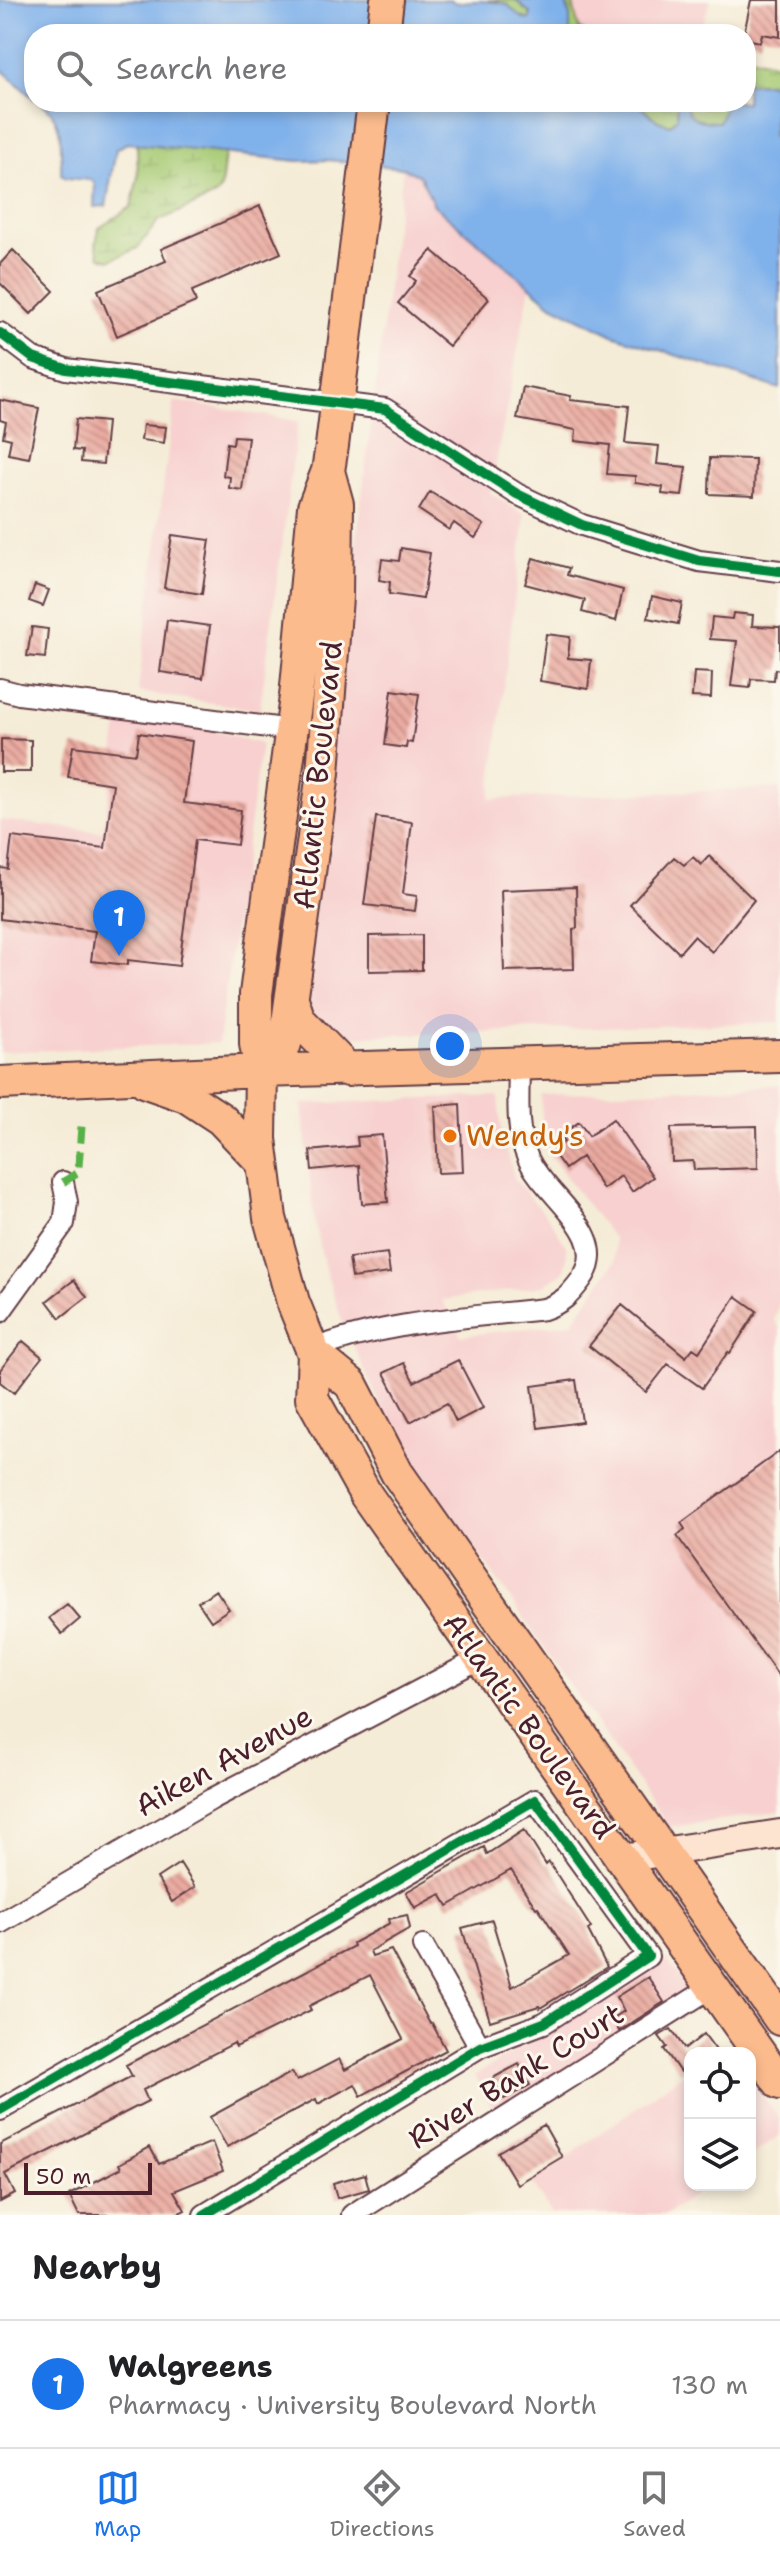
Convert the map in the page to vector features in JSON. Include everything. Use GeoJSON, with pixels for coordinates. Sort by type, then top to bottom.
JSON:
{"type":"FeatureCollection","features":[{"type":"Feature","properties":{"kind":"main road"},"geometry":{"type":"LineString","coordinates":[[384,24],[387,0]]}},
{"type":"Feature","properties":{"kind":"main road","name":"Atlantic Boulevard"},"geometry":{"type":"LineString","coordinates":[[373,112],[328,471],[314,507],[291,730],[256,994],[263,1163],[270,1218],[293,1302],[313,1352],[312,1398],[348,1466],[780,2083]]}},
{"type":"Feature","properties":{"kind":"main road","name":"Atlantic Boulevard"},"geometry":{"type":"LineString","coordinates":[[261,1071],[285,1044],[323,773],[336,597],[337,504],[328,471]]}},
{"type":"Feature","properties":{"kind":"main road"},"geometry":{"type":"LineString","coordinates":[[292,999],[299,1020],[348,1070]]}},
{"type":"Feature","properties":{"kind":"main road"},"geometry":{"type":"LineString","coordinates":[[0,1083],[261,1071],[780,1056]]}},
{"type":"Feature","properties":{"kind":"main road"},"geometry":{"type":"LineString","coordinates":[[132,1078],[186,1096],[221,1119],[263,1163]]}},
{"type":"Feature","properties":{"kind":"main road","name":"Atlantic Boulevard"},"geometry":{"type":"LineString","coordinates":[[313,1352],[351,1384],[397,1473],[780,2019]]}},
{"type":"Feature","properties":{"kind":"street"},"geometry":{"type":"LineString","coordinates":[[0,333],[33,358],[66,369],[385,409],[517,494],[582,525],[699,561],[780,571]]}},
{"type":"Feature","properties":{"kind":"street"},"geometry":{"type":"LineString","coordinates":[[0,689],[291,730]]}},
{"type":"Feature","properties":{"kind":"street"},"geometry":{"type":"LineString","coordinates":[[313,1352],[347,1336],[394,1325],[544,1309],[569,1296],[587,1273],[592,1249],[586,1235],[534,1171],[526,1155],[520,1117],[519,1064]]}},
{"type":"Feature","properties":{"kind":"street"},"geometry":{"type":"LineString","coordinates":[[0,1312],[64,1223],[67,1202],[63,1182]]}},
{"type":"Feature","properties":{"kind":"street","name":"Aiken Avenue"},"geometry":{"type":"LineString","coordinates":[[0,1923],[212,1799],[481,1658]]}},
{"type":"Feature","properties":{"kind":"street"},"geometry":{"type":"LineString","coordinates":[[0,2110],[535,1800],[648,1956],[544,2023],[480,2047],[204,2215]]}},
{"type":"Feature","properties":{"kind":"street"},"geometry":{"type":"LineString","coordinates":[[590,1875],[623,1858],[780,1834]]}},
{"type":"Feature","properties":{"kind":"street"},"geometry":{"type":"LineString","coordinates":[[423,1946],[480,2047]]}},
{"type":"Feature","properties":{"kind":"street","name":"River Bank Court"},"geometry":{"type":"LineString","coordinates":[[352,2215],[712,1987]]}},
{"type":"Feature","properties":{"kind":"shaded area"},"geometry":{"type":"Polygon","coordinates":[[[572,0],[711,0],[703,24],[578,24],[572,0]]]}},
{"type":"Feature","properties":{"kind":"shaded area"},"geometry":{"type":"Polygon","coordinates":[[[403,168],[420,176],[434,205],[530,287],[490,493],[525,515],[490,799],[780,788],[780,1022],[301,1038],[343,647],[403,168]]]}},
{"type":"Feature","properties":{"kind":"shaded area"},"geometry":{"type":"Polygon","coordinates":[[[174,401],[298,421],[260,710],[138,692],[174,401]]]}},
{"type":"Feature","properties":{"kind":"shaded area"},"geometry":{"type":"Polygon","coordinates":[[[119,717],[202,728],[261,744],[218,1043],[0,1052],[0,820],[103,832],[119,717]]]}},
{"type":"Feature","properties":{"kind":"shaded area"},"geometry":{"type":"Polygon","coordinates":[[[780,1085],[780,1301],[774,1320],[780,1329],[780,1812],[669,1827],[390,1426],[341,1318],[325,1269],[314,1219],[302,1104],[498,1096],[501,1129],[515,1180],[551,1221],[566,1246],[567,1259],[563,1272],[542,1286],[442,1300],[461,1336],[572,1323],[615,1261],[614,1239],[550,1156],[543,1138],[541,1095],[780,1085]]]}},
{"type":"Feature","properties":{"kind":"shaded area"},"geometry":{"type":"Polygon","coordinates":[[[667,1958],[692,1996],[495,2113],[474,2076],[667,1958]]]}},
{"type":"Feature","properties":{"kind":"shaded area"},"geometry":{"type":"Polygon","coordinates":[[[684,2073],[684,2191],[699,2191],[665,2215],[552,2215],[532,2182],[684,2073]]]}},
{"type":"Feature","properties":{"kind":"shaded area"},"geometry":{"type":"Polygon","coordinates":[[[756,2086],[780,2120],[780,2135],[756,2152],[756,2086]]]}},
{"type":"Feature","properties":{"kind":"green space"},"geometry":{"type":"Polygon","coordinates":[[[488,0],[516,0],[531,15],[530,20],[502,4],[488,0]]]}},
{"type":"Feature","properties":{"kind":"green space"},"geometry":{"type":"Polygon","coordinates":[[[565,0],[572,0],[578,24],[570,24],[565,0]]]}},
{"type":"Feature","properties":{"kind":"green space"},"geometry":{"type":"Polygon","coordinates":[[[756,59],[777,64],[780,71],[780,145],[772,135],[777,93],[771,83],[756,84],[756,59]]]}},
{"type":"Feature","properties":{"kind":"green space"},"geometry":{"type":"Polygon","coordinates":[[[647,112],[677,112],[677,118],[670,125],[658,121],[647,112]]]}},
{"type":"Feature","properties":{"kind":"green space"},"geometry":{"type":"Polygon","coordinates":[[[724,112],[720,122],[702,121],[689,113],[724,112]]]}},
{"type":"Feature","properties":{"kind":"green space"},"geometry":{"type":"Polygon","coordinates":[[[137,144],[225,153],[221,188],[215,196],[158,221],[138,248],[110,260],[100,257],[96,244],[99,228],[131,207],[138,177],[137,144]]]}},
{"type":"Feature","properties":{"kind":"water"},"geometry":{"type":"Polygon","coordinates":[[[0,0],[482,1],[508,5],[529,20],[531,14],[516,0],[565,0],[570,16],[570,24],[24,24],[24,90],[0,68],[0,0]]]}},
{"type":"Feature","properties":{"kind":"water"},"geometry":{"type":"Polygon","coordinates":[[[771,83],[777,93],[772,135],[780,145],[780,389],[613,335],[552,305],[434,205],[420,176],[403,168],[328,160],[298,161],[127,143],[116,149],[106,206],[94,207],[95,184],[92,180],[66,178],[61,174],[60,134],[51,112],[647,112],[658,121],[670,125],[677,118],[677,112],[689,112],[707,122],[719,122],[723,112],[756,112],[756,84],[771,83]]]}},
{"type":"Feature","properties":{"kind":"building"},"geometry":{"type":"Polygon","coordinates":[[[751,0],[780,0],[780,37],[762,34],[760,42],[756,41],[756,24],[746,24],[751,0]]]}},
{"type":"Feature","properties":{"kind":"building"},"geometry":{"type":"Polygon","coordinates":[[[260,206],[281,253],[192,291],[196,302],[117,336],[98,290],[166,261],[161,249],[260,206]]]}},
{"type":"Feature","properties":{"kind":"building"},"geometry":{"type":"Polygon","coordinates":[[[13,250],[54,291],[31,314],[0,283],[0,264],[13,250]]]}},
{"type":"Feature","properties":{"kind":"building"},"geometry":{"type":"Polygon","coordinates":[[[432,250],[489,299],[449,346],[398,303],[416,281],[410,276],[432,250]]]}},
{"type":"Feature","properties":{"kind":"building"},"geometry":{"type":"Polygon","coordinates":[[[523,387],[571,396],[570,400],[629,406],[625,443],[659,446],[657,464],[686,467],[682,496],[662,494],[663,487],[635,483],[635,476],[607,474],[610,445],[575,441],[576,430],[517,419],[523,387]]]}},
{"type":"Feature","properties":{"kind":"building"},"geometry":{"type":"Polygon","coordinates":[[[0,400],[39,408],[29,458],[8,454],[11,439],[3,437],[6,422],[0,420],[0,400]]]}},
{"type":"Feature","properties":{"kind":"building"},"geometry":{"type":"Polygon","coordinates":[[[76,419],[107,422],[103,464],[81,462],[82,451],[73,450],[76,419]]]}},
{"type":"Feature","properties":{"kind":"building"},"geometry":{"type":"Polygon","coordinates":[[[143,425],[166,427],[164,443],[141,440],[143,425]]]}},
{"type":"Feature","properties":{"kind":"building"},"geometry":{"type":"Polygon","coordinates":[[[234,436],[248,437],[242,490],[229,488],[230,477],[223,476],[227,443],[233,444],[234,436]]]}},
{"type":"Feature","properties":{"kind":"building"},"geometry":{"type":"Polygon","coordinates":[[[710,458],[755,459],[754,496],[709,494],[710,458]]]}},
{"type":"Feature","properties":{"kind":"building"},"geometry":{"type":"Polygon","coordinates":[[[430,492],[484,525],[475,538],[454,523],[449,530],[419,510],[430,492]]]}},
{"type":"Feature","properties":{"kind":"building"},"geometry":{"type":"Polygon","coordinates":[[[172,535],[210,540],[202,594],[164,588],[172,535]]]}},
{"type":"Feature","properties":{"kind":"building"},"geometry":{"type":"Polygon","coordinates":[[[401,548],[430,553],[423,599],[389,594],[390,582],[379,580],[382,559],[399,561],[401,548]]]}},
{"type":"Feature","properties":{"kind":"building"},"geometry":{"type":"Polygon","coordinates":[[[533,558],[569,568],[567,575],[623,590],[616,621],[582,612],[585,600],[525,584],[533,558]]]}},
{"type":"Feature","properties":{"kind":"building"},"geometry":{"type":"Polygon","coordinates":[[[35,585],[49,590],[43,606],[29,601],[35,585]]]}},
{"type":"Feature","properties":{"kind":"building"},"geometry":{"type":"Polygon","coordinates":[[[652,596],[682,603],[678,624],[648,618],[652,596]]]}},
{"type":"Feature","properties":{"kind":"building"},"geometry":{"type":"Polygon","coordinates":[[[733,613],[753,615],[752,626],[780,627],[780,670],[775,669],[774,680],[751,679],[750,688],[731,686],[737,641],[710,639],[712,617],[732,619],[733,613]]]}},
{"type":"Feature","properties":{"kind":"building"},"geometry":{"type":"Polygon","coordinates":[[[167,620],[210,626],[203,678],[160,672],[167,620]]]}},
{"type":"Feature","properties":{"kind":"building"},"geometry":{"type":"Polygon","coordinates":[[[32,627],[48,629],[45,658],[27,656],[32,627]]]}},
{"type":"Feature","properties":{"kind":"building"},"geometry":{"type":"Polygon","coordinates":[[[546,634],[570,637],[568,658],[591,660],[588,689],[540,681],[546,634]]]}},
{"type":"Feature","properties":{"kind":"building"},"geometry":{"type":"Polygon","coordinates":[[[694,672],[712,673],[711,698],[692,697],[694,672]]]}},
{"type":"Feature","properties":{"kind":"building"},"geometry":{"type":"Polygon","coordinates":[[[392,690],[419,694],[412,743],[407,742],[406,748],[385,745],[392,690]]]}},
{"type":"Feature","properties":{"kind":"building"},"geometry":{"type":"Polygon","coordinates":[[[139,733],[192,741],[184,803],[241,810],[237,845],[195,840],[179,966],[128,960],[128,965],[91,961],[95,931],[0,919],[0,868],[8,869],[12,837],[105,848],[113,784],[68,777],[73,746],[136,754],[139,733]]]}},
{"type":"Feature","properties":{"kind":"building"},"geometry":{"type":"Polygon","coordinates":[[[1,739],[31,740],[31,772],[1,772],[1,739]]]}},
{"type":"Feature","properties":{"kind":"building"},"geometry":{"type":"Polygon","coordinates":[[[376,817],[412,822],[403,894],[417,896],[415,911],[364,905],[376,817]]]}},
{"type":"Feature","properties":{"kind":"building"},"geometry":{"type":"Polygon","coordinates":[[[709,856],[754,900],[712,952],[694,936],[679,953],[630,905],[674,857],[684,865],[693,857],[701,865],[709,856]]]}},
{"type":"Feature","properties":{"kind":"building"},"geometry":{"type":"Polygon","coordinates":[[[576,887],[574,969],[504,971],[501,890],[576,887]]]}},
{"type":"Feature","properties":{"kind":"building"},"geometry":{"type":"Polygon","coordinates":[[[422,935],[422,970],[369,971],[369,936],[422,935]]]}},
{"type":"Feature","properties":{"kind":"building"},"geometry":{"type":"Polygon","coordinates":[[[460,1104],[463,1172],[438,1173],[435,1106],[460,1104]]]}},
{"type":"Feature","properties":{"kind":"building"},"geometry":{"type":"Polygon","coordinates":[[[613,1119],[653,1177],[632,1192],[621,1176],[603,1189],[582,1157],[565,1169],[552,1151],[564,1142],[560,1136],[579,1122],[589,1136],[613,1119]]]}},
{"type":"Feature","properties":{"kind":"building"},"geometry":{"type":"Polygon","coordinates":[[[757,1126],[758,1168],[694,1170],[693,1161],[672,1162],[671,1128],[757,1126]]]}},
{"type":"Feature","properties":{"kind":"building"},"geometry":{"type":"Polygon","coordinates":[[[382,1135],[388,1202],[362,1204],[359,1165],[312,1170],[310,1151],[358,1146],[357,1137],[382,1135]]]}},
{"type":"Feature","properties":{"kind":"building"},"geometry":{"type":"Polygon","coordinates":[[[387,1253],[390,1273],[352,1278],[349,1258],[387,1253]]]}},
{"type":"Feature","properties":{"kind":"building"},"geometry":{"type":"Polygon","coordinates":[[[74,1280],[87,1297],[60,1318],[47,1301],[74,1280]]]}},
{"type":"Feature","properties":{"kind":"building"},"geometry":{"type":"Polygon","coordinates":[[[736,1296],[757,1311],[730,1353],[702,1388],[668,1364],[646,1392],[589,1346],[622,1305],[686,1357],[693,1348],[699,1352],[736,1296]]]}},
{"type":"Feature","properties":{"kind":"building"},"geometry":{"type":"Polygon","coordinates":[[[23,1341],[42,1357],[14,1393],[0,1382],[0,1370],[23,1341]]]}},
{"type":"Feature","properties":{"kind":"building"},"geometry":{"type":"Polygon","coordinates":[[[458,1360],[483,1408],[456,1422],[447,1403],[410,1422],[384,1373],[404,1363],[414,1382],[458,1360]]]}},
{"type":"Feature","properties":{"kind":"building"},"geometry":{"type":"Polygon","coordinates":[[[576,1380],[582,1422],[538,1428],[532,1386],[576,1380]]]}},
{"type":"Feature","properties":{"kind":"building"},"geometry":{"type":"Polygon","coordinates":[[[780,1451],[780,1678],[677,1536],[685,1529],[681,1523],[780,1451]]]}},
{"type":"Feature","properties":{"kind":"building"},"geometry":{"type":"Polygon","coordinates":[[[216,1590],[229,1609],[211,1621],[198,1602],[216,1590]]]}},
{"type":"Feature","properties":{"kind":"building"},"geometry":{"type":"Polygon","coordinates":[[[67,1604],[80,1619],[62,1634],[49,1618],[67,1604]]]}},
{"type":"Feature","properties":{"kind":"building"},"geometry":{"type":"Polygon","coordinates":[[[524,1830],[546,1865],[549,1862],[591,1928],[588,1930],[607,1967],[540,2008],[490,2021],[462,1928],[492,1920],[512,1987],[569,1955],[538,1907],[511,1870],[448,1906],[441,1894],[415,1908],[406,1892],[484,1847],[487,1854],[524,1830]]]}},
{"type":"Feature","properties":{"kind":"building"},"geometry":{"type":"Polygon","coordinates":[[[180,1863],[195,1887],[172,1902],[157,1878],[180,1863]]]}},
{"type":"Feature","properties":{"kind":"building"},"geometry":{"type":"Polygon","coordinates":[[[407,1915],[410,1928],[370,1951],[372,1956],[391,1950],[446,2050],[361,2096],[355,2084],[318,2104],[316,2099],[227,2147],[210,2117],[292,2072],[297,2081],[339,2059],[345,2070],[403,2039],[370,1975],[309,2006],[311,2010],[236,2047],[234,2043],[143,2090],[148,2101],[5,2174],[15,2194],[0,2202],[0,2144],[132,2076],[126,2065],[354,1946],[353,1943],[390,1923],[389,1919],[407,1915]]]}},
{"type":"Feature","properties":{"kind":"building"},"geometry":{"type":"Polygon","coordinates":[[[648,1977],[664,2002],[619,2031],[612,2019],[624,2011],[616,1997],[648,1977]]]}},
{"type":"Feature","properties":{"kind":"building"},"geometry":{"type":"Polygon","coordinates":[[[671,2029],[684,2048],[684,2069],[680,2072],[664,2049],[667,2047],[659,2036],[671,2029]]]}},
{"type":"Feature","properties":{"kind":"building"},"geometry":{"type":"Polygon","coordinates":[[[704,2034],[714,2047],[688,2047],[704,2034]]]}},
{"type":"Feature","properties":{"kind":"building"},"geometry":{"type":"Polygon","coordinates":[[[519,2064],[530,2085],[504,2099],[493,2078],[519,2064]]]}},
{"type":"Feature","properties":{"kind":"building"},"geometry":{"type":"Polygon","coordinates":[[[544,2125],[562,2157],[517,2184],[498,2152],[544,2125]]]}},
{"type":"Feature","properties":{"kind":"building"},"geometry":{"type":"Polygon","coordinates":[[[212,2142],[223,2171],[174,2191],[185,2210],[175,2215],[79,2215],[69,2195],[121,2168],[119,2164],[150,2147],[159,2164],[212,2142]]]}},
{"type":"Feature","properties":{"kind":"building"},"geometry":{"type":"Polygon","coordinates":[[[365,2174],[369,2189],[337,2198],[333,2183],[365,2174]]]}},
{"type":"Feature","properties":{"kind":"marked path"},"geometry":{"type":"LineString","coordinates":[[63,1182],[78,1173],[82,1120]]}},
{"type":"Feature","properties":{"kind":"cycle path"},"geometry":{"type":"LineString","coordinates":[[0,333],[33,358],[66,369],[385,409],[517,494],[582,525],[699,561],[780,571]]}},
{"type":"Feature","properties":{"kind":"cycle path"},"geometry":{"type":"LineString","coordinates":[[0,2110],[535,1800],[648,1956],[544,2023],[480,2047],[204,2215]]}},
{"type":"Feature","properties":{"kind":"place","name":"Walgreens"},"geometry":{"type":"Point","coordinates":[119,956]}},
{"type":"Feature","properties":{"kind":"place","name":"Wendy's"},"geometry":{"type":"Point","coordinates":[450,1136]}}]}
